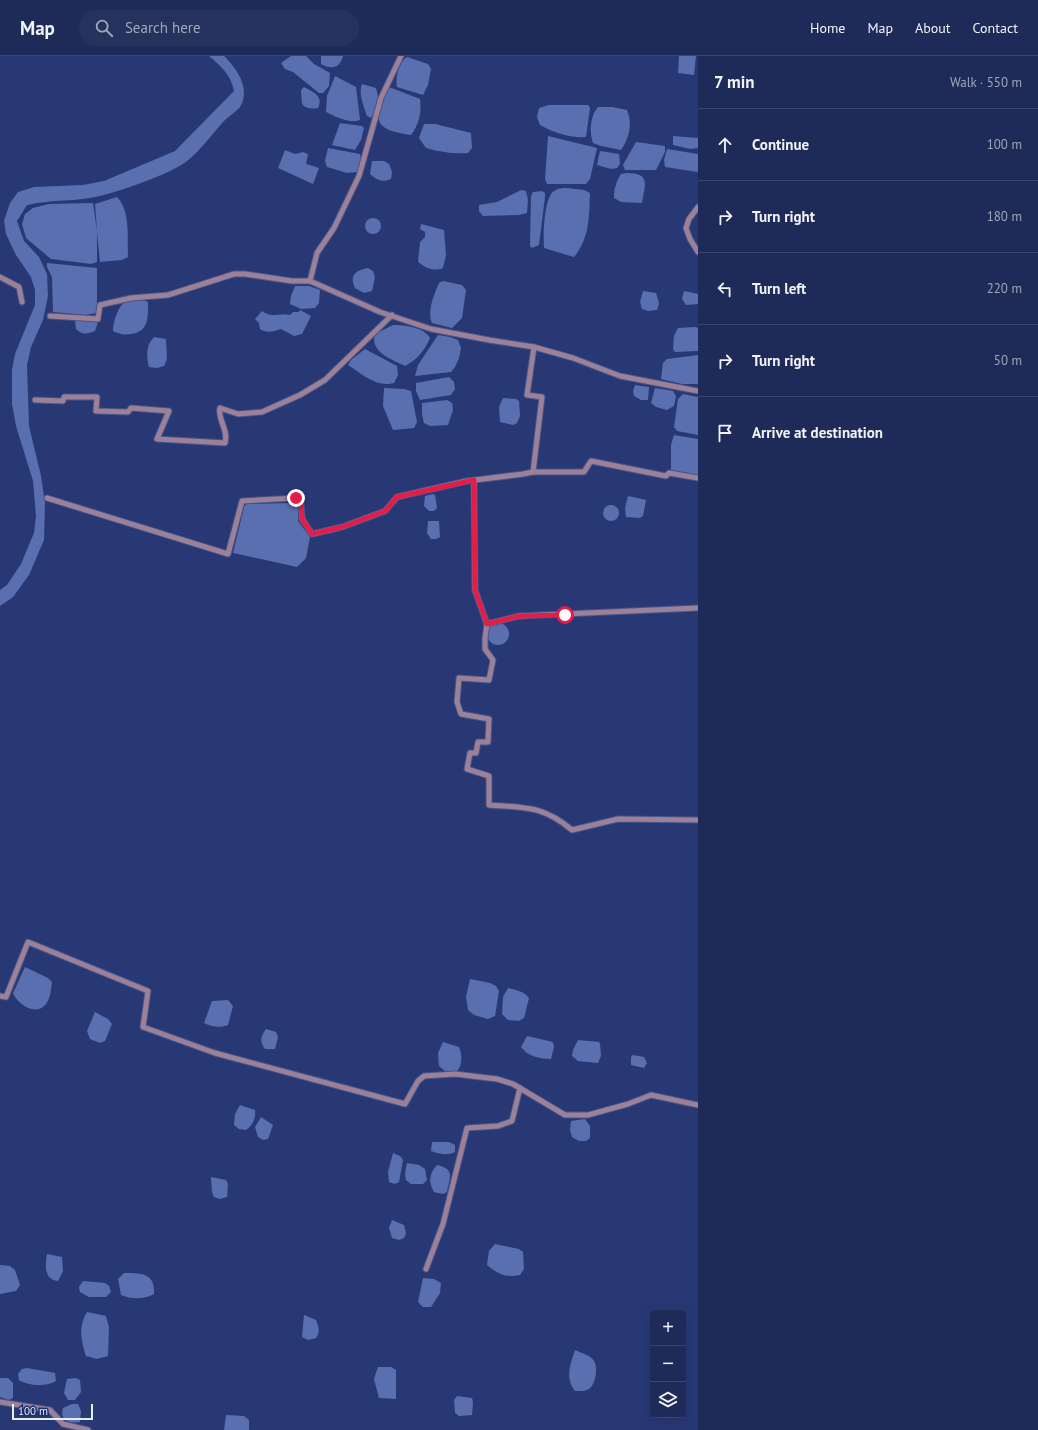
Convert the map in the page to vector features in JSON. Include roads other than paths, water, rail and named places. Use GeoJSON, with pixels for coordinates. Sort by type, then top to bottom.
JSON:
{"type":"FeatureCollection","features":[{"type":"Feature","properties":{"kind":"street"},"geometry":{"type":"LineString","coordinates":[[310,281],[318,253],[334,228],[359,176],[380,98],[401,56]]}},
{"type":"Feature","properties":{"kind":"street"},"geometry":{"type":"LineString","coordinates":[[698,207],[689,219],[686,228],[690,239],[698,252]]}},
{"type":"Feature","properties":{"kind":"street"},"geometry":{"type":"LineString","coordinates":[[50,316],[98,318],[100,305],[131,298],[168,295],[234,274],[245,274],[292,281],[310,281],[392,315],[432,328],[489,340],[534,347],[573,358],[620,376],[698,391]]}},
{"type":"Feature","properties":{"kind":"street"},"geometry":{"type":"LineString","coordinates":[[0,276],[19,287],[22,302]]}},
{"type":"Feature","properties":{"kind":"street"},"geometry":{"type":"LineString","coordinates":[[35,400],[63,401],[64,397],[97,397],[96,411],[128,412],[132,408],[169,411],[157,439],[225,443],[227,437],[219,413],[220,408],[238,414],[262,412],[300,395],[324,380],[392,315]]}},
{"type":"Feature","properties":{"kind":"street"},"geometry":{"type":"LineString","coordinates":[[533,472],[542,397],[527,395],[534,347]]}},
{"type":"Feature","properties":{"kind":"street"},"geometry":{"type":"LineString","coordinates":[[47,498],[228,554],[242,500],[296,498],[301,502],[302,519],[312,534],[342,527],[385,511],[397,497],[474,480],[533,472],[584,472],[591,461],[666,476],[669,473],[698,478]]}},
{"type":"Feature","properties":{"kind":"street"},"geometry":{"type":"LineString","coordinates":[[474,480],[475,590],[487,624],[485,638],[486,649],[493,660],[489,680],[459,678],[457,702],[460,714],[488,719],[488,742],[478,742],[476,753],[470,754],[467,769],[489,776],[489,805],[535,809],[556,817],[572,830],[618,819],[698,820]]}},
{"type":"Feature","properties":{"kind":"street"},"geometry":{"type":"LineString","coordinates":[[487,624],[519,616],[698,608]]}},
{"type":"Feature","properties":{"kind":"street"},"geometry":{"type":"LineString","coordinates":[[0,996],[6,997],[28,942],[148,991],[143,1027],[215,1053],[405,1104],[418,1081],[424,1076],[455,1074],[497,1079],[520,1088],[564,1115],[588,1115],[651,1095],[698,1105]]}},
{"type":"Feature","properties":{"kind":"street"},"geometry":{"type":"LineString","coordinates":[[426,1269],[443,1224],[467,1128],[498,1126],[512,1122],[520,1088]]}},
{"type":"Feature","properties":{"kind":"street"},"geometry":{"type":"LineString","coordinates":[[0,1402],[50,1410],[63,1424],[88,1430]]}},
{"type":"Feature","properties":{"kind":"water"},"geometry":{"type":"Polygon","coordinates":[[[209,56],[224,56],[234,67],[243,86],[243,100],[240,107],[224,121],[192,157],[170,171],[108,194],[91,198],[27,205],[17,221],[24,241],[39,257],[47,274],[48,296],[43,320],[31,347],[27,365],[29,426],[41,476],[45,503],[44,540],[29,575],[13,597],[0,606],[0,590],[7,585],[21,564],[34,533],[36,516],[33,481],[16,426],[12,404],[12,370],[15,354],[35,305],[35,290],[31,277],[16,255],[6,234],[4,221],[10,203],[18,192],[34,187],[83,185],[104,181],[175,151],[234,91],[231,80],[221,67],[209,56]]]}},
{"type":"Feature","properties":{"kind":"water"},"geometry":{"type":"Polygon","coordinates":[[[291,56],[306,56],[314,64],[330,73],[329,86],[323,93],[319,93],[293,72],[285,69],[281,63],[291,56]]]}},
{"type":"Feature","properties":{"kind":"water"},"geometry":{"type":"Polygon","coordinates":[[[321,56],[343,56],[338,65],[335,67],[329,67],[321,64],[321,56]]]}},
{"type":"Feature","properties":{"kind":"water"},"geometry":{"type":"Polygon","coordinates":[[[679,56],[696,56],[694,75],[678,73],[679,56]]]}},
{"type":"Feature","properties":{"kind":"water"},"geometry":{"type":"Polygon","coordinates":[[[407,57],[428,64],[431,69],[428,85],[423,95],[397,87],[398,70],[404,59],[407,57]]]}},
{"type":"Feature","properties":{"kind":"water"},"geometry":{"type":"Polygon","coordinates":[[[335,76],[356,87],[360,120],[347,121],[326,112],[327,96],[335,76]]]}},
{"type":"Feature","properties":{"kind":"water"},"geometry":{"type":"Polygon","coordinates":[[[362,84],[376,88],[378,104],[371,118],[367,116],[362,100],[362,84]]]}},
{"type":"Feature","properties":{"kind":"water"},"geometry":{"type":"Polygon","coordinates":[[[304,87],[319,97],[320,100],[318,108],[305,107],[302,104],[301,90],[304,87]]]}},
{"type":"Feature","properties":{"kind":"water"},"geometry":{"type":"Polygon","coordinates":[[[389,87],[420,99],[421,108],[419,118],[411,135],[389,130],[379,122],[378,115],[380,108],[389,87]]]}},
{"type":"Feature","properties":{"kind":"water"},"geometry":{"type":"Polygon","coordinates":[[[549,105],[588,105],[590,108],[586,137],[574,137],[562,134],[540,125],[537,117],[539,108],[549,105]]]}},
{"type":"Feature","properties":{"kind":"water"},"geometry":{"type":"Polygon","coordinates":[[[598,107],[612,107],[627,110],[630,126],[626,141],[621,150],[593,143],[591,124],[593,115],[598,107]]]}},
{"type":"Feature","properties":{"kind":"water"},"geometry":{"type":"Polygon","coordinates":[[[340,123],[362,126],[364,128],[361,140],[355,150],[332,145],[340,123]]]}},
{"type":"Feature","properties":{"kind":"water"},"geometry":{"type":"Polygon","coordinates":[[[424,124],[435,124],[471,133],[472,148],[468,153],[462,153],[436,151],[426,148],[419,138],[424,124]]]}},
{"type":"Feature","properties":{"kind":"water"},"geometry":{"type":"Polygon","coordinates":[[[548,136],[597,148],[590,179],[586,184],[547,184],[545,179],[548,136]]]}},
{"type":"Feature","properties":{"kind":"water"},"geometry":{"type":"Polygon","coordinates":[[[673,136],[698,138],[698,148],[690,149],[673,145],[673,136]]]}},
{"type":"Feature","properties":{"kind":"water"},"geometry":{"type":"Polygon","coordinates":[[[636,142],[665,146],[665,152],[656,170],[625,170],[623,165],[636,142]]]}},
{"type":"Feature","properties":{"kind":"water"},"geometry":{"type":"Polygon","coordinates":[[[328,148],[360,154],[361,158],[357,172],[347,173],[327,167],[325,161],[328,148]]]}},
{"type":"Feature","properties":{"kind":"water"},"geometry":{"type":"Polygon","coordinates":[[[667,149],[698,154],[698,172],[665,167],[664,160],[667,149]]]}},
{"type":"Feature","properties":{"kind":"water"},"geometry":{"type":"Polygon","coordinates":[[[285,150],[295,154],[303,152],[308,154],[306,164],[319,168],[313,184],[278,168],[285,150]]]}},
{"type":"Feature","properties":{"kind":"water"},"geometry":{"type":"Polygon","coordinates":[[[600,151],[619,154],[620,164],[617,168],[611,169],[597,165],[600,151]]]}},
{"type":"Feature","properties":{"kind":"water"},"geometry":{"type":"Polygon","coordinates":[[[372,161],[384,161],[389,164],[392,172],[391,179],[385,181],[380,180],[370,174],[372,161]]]}},
{"type":"Feature","properties":{"kind":"water"},"geometry":{"type":"Polygon","coordinates":[[[627,173],[640,175],[645,181],[642,203],[621,202],[614,198],[614,192],[619,177],[621,174],[627,173]]]}},
{"type":"Feature","properties":{"kind":"water"},"geometry":{"type":"Polygon","coordinates":[[[566,188],[584,190],[590,193],[589,218],[586,234],[574,257],[544,248],[544,220],[549,199],[554,191],[566,188]]]}},
{"type":"Feature","properties":{"kind":"water"},"geometry":{"type":"Polygon","coordinates":[[[521,190],[526,191],[528,200],[527,213],[519,215],[483,216],[479,211],[479,205],[497,202],[521,190]]]}},
{"type":"Feature","properties":{"kind":"water"},"geometry":{"type":"Polygon","coordinates":[[[542,191],[545,193],[545,197],[539,245],[532,248],[530,246],[531,196],[533,192],[542,191]]]}},
{"type":"Feature","properties":{"kind":"water"},"geometry":{"type":"Polygon","coordinates":[[[117,197],[124,210],[127,226],[128,257],[122,260],[100,262],[97,232],[97,262],[91,264],[51,259],[26,238],[22,224],[25,214],[33,208],[49,204],[93,203],[97,231],[95,204],[117,197]]]}},
{"type":"Feature","properties":{"kind":"water"},"geometry":{"type":"Polygon","coordinates":[[[373,218],[380,223],[381,226],[376,233],[373,234],[366,229],[365,226],[370,219],[373,218]]]}},
{"type":"Feature","properties":{"kind":"water"},"geometry":{"type":"Polygon","coordinates":[[[421,224],[444,230],[446,255],[443,268],[436,270],[430,269],[418,262],[420,242],[425,237],[425,232],[420,229],[421,224]]]}},
{"type":"Feature","properties":{"kind":"water"},"geometry":{"type":"Polygon","coordinates":[[[47,263],[97,268],[97,313],[85,315],[53,312],[52,277],[47,267],[47,263]]]}},
{"type":"Feature","properties":{"kind":"water"},"geometry":{"type":"Polygon","coordinates":[[[368,268],[373,271],[375,277],[372,291],[364,293],[355,288],[353,276],[360,270],[368,268]]]}},
{"type":"Feature","properties":{"kind":"water"},"geometry":{"type":"Polygon","coordinates":[[[443,281],[462,285],[466,290],[462,318],[452,328],[432,323],[430,313],[433,298],[439,283],[443,281]]]}},
{"type":"Feature","properties":{"kind":"water"},"geometry":{"type":"Polygon","coordinates":[[[295,286],[309,286],[320,290],[319,303],[315,308],[301,309],[290,304],[295,286]]]}},
{"type":"Feature","properties":{"kind":"water"},"geometry":{"type":"Polygon","coordinates":[[[643,291],[656,293],[659,303],[657,310],[648,311],[642,309],[640,302],[643,291]]]}},
{"type":"Feature","properties":{"kind":"water"},"geometry":{"type":"Polygon","coordinates":[[[684,291],[698,294],[698,304],[686,305],[682,299],[684,291]]]}},
{"type":"Feature","properties":{"kind":"water"},"geometry":{"type":"Polygon","coordinates":[[[130,300],[143,300],[148,302],[148,313],[144,327],[137,333],[131,334],[119,334],[113,331],[116,314],[123,303],[130,300]]]}},
{"type":"Feature","properties":{"kind":"water"},"geometry":{"type":"Polygon","coordinates":[[[300,310],[311,316],[302,334],[294,336],[281,329],[270,332],[262,330],[260,329],[259,323],[255,319],[262,311],[269,315],[290,315],[293,312],[299,312],[300,310]]]}},
{"type":"Feature","properties":{"kind":"water"},"geometry":{"type":"Polygon","coordinates":[[[75,320],[95,320],[98,322],[95,331],[85,333],[76,329],[75,320]]]}},
{"type":"Feature","properties":{"kind":"water"},"geometry":{"type":"Polygon","coordinates":[[[393,325],[408,326],[419,329],[430,338],[426,347],[420,354],[405,366],[388,358],[378,350],[375,345],[375,334],[393,325]]]}},
{"type":"Feature","properties":{"kind":"water"},"geometry":{"type":"Polygon","coordinates":[[[678,328],[698,328],[698,351],[675,352],[673,349],[674,336],[678,328]]]}},
{"type":"Feature","properties":{"kind":"water"},"geometry":{"type":"Polygon","coordinates":[[[438,335],[458,340],[461,348],[455,367],[451,372],[415,376],[418,365],[438,335]]]}},
{"type":"Feature","properties":{"kind":"water"},"geometry":{"type":"Polygon","coordinates":[[[154,337],[166,339],[167,359],[164,366],[157,368],[149,367],[147,359],[148,347],[154,337]]]}},
{"type":"Feature","properties":{"kind":"water"},"geometry":{"type":"Polygon","coordinates":[[[365,349],[397,366],[398,375],[394,383],[382,384],[376,382],[348,365],[351,360],[365,349]]]}},
{"type":"Feature","properties":{"kind":"water"},"geometry":{"type":"Polygon","coordinates":[[[698,355],[698,384],[682,384],[661,379],[663,363],[667,359],[698,355]]]}},
{"type":"Feature","properties":{"kind":"water"},"geometry":{"type":"Polygon","coordinates":[[[449,377],[454,382],[455,389],[451,395],[420,400],[416,391],[416,383],[449,377]]]}},
{"type":"Feature","properties":{"kind":"water"},"geometry":{"type":"Polygon","coordinates":[[[635,385],[649,387],[648,400],[641,400],[634,396],[633,391],[635,385]]]}},
{"type":"Feature","properties":{"kind":"water"},"geometry":{"type":"Polygon","coordinates":[[[384,388],[404,389],[411,391],[417,422],[414,428],[393,430],[383,406],[384,388]]]}},
{"type":"Feature","properties":{"kind":"water"},"geometry":{"type":"Polygon","coordinates":[[[655,388],[673,391],[676,396],[674,406],[667,410],[656,407],[651,403],[655,388]]]}},
{"type":"Feature","properties":{"kind":"water"},"geometry":{"type":"Polygon","coordinates":[[[683,394],[698,397],[698,435],[677,431],[674,427],[678,399],[683,394]]]}},
{"type":"Feature","properties":{"kind":"water"},"geometry":{"type":"Polygon","coordinates":[[[503,398],[516,399],[519,401],[520,416],[517,423],[513,425],[500,422],[499,407],[503,398]]]}},
{"type":"Feature","properties":{"kind":"water"},"geometry":{"type":"Polygon","coordinates":[[[447,400],[452,403],[453,410],[448,425],[430,426],[424,423],[422,403],[447,400]]]}},
{"type":"Feature","properties":{"kind":"water"},"geometry":{"type":"Polygon","coordinates":[[[674,435],[698,439],[698,475],[671,470],[671,445],[674,435]]]}},
{"type":"Feature","properties":{"kind":"water"},"geometry":{"type":"Polygon","coordinates":[[[435,495],[437,508],[434,511],[429,511],[424,506],[425,496],[435,495]]]}},
{"type":"Feature","properties":{"kind":"water"},"geometry":{"type":"Polygon","coordinates":[[[628,496],[646,500],[643,516],[640,518],[626,517],[625,508],[628,496]]]}},
{"type":"Feature","properties":{"kind":"water"},"geometry":{"type":"Polygon","coordinates":[[[294,503],[298,506],[298,521],[310,537],[306,558],[297,567],[233,553],[246,504],[294,503]]]}},
{"type":"Feature","properties":{"kind":"water"},"geometry":{"type":"Polygon","coordinates":[[[608,505],[614,505],[619,510],[617,519],[614,521],[608,521],[603,516],[603,510],[608,505]]]}},
{"type":"Feature","properties":{"kind":"water"},"geometry":{"type":"Polygon","coordinates":[[[428,521],[439,521],[440,537],[431,539],[427,533],[428,521]]]}},
{"type":"Feature","properties":{"kind":"water"},"geometry":{"type":"Polygon","coordinates":[[[494,623],[502,623],[509,630],[509,638],[502,645],[494,645],[487,638],[487,630],[494,623]]]}},
{"type":"Feature","properties":{"kind":"water"},"geometry":{"type":"Polygon","coordinates":[[[25,967],[48,978],[52,982],[49,999],[42,1008],[27,1008],[18,1001],[13,993],[25,967]]]}},
{"type":"Feature","properties":{"kind":"water"},"geometry":{"type":"Polygon","coordinates":[[[470,979],[490,983],[496,986],[499,991],[495,1016],[488,1019],[474,1015],[468,1010],[466,997],[470,979]]]}},
{"type":"Feature","properties":{"kind":"water"},"geometry":{"type":"Polygon","coordinates":[[[508,988],[522,992],[529,998],[524,1018],[519,1021],[508,1020],[502,1014],[503,997],[508,988]]]}},
{"type":"Feature","properties":{"kind":"water"},"geometry":{"type":"Polygon","coordinates":[[[228,1000],[233,1006],[228,1025],[216,1027],[204,1023],[212,1001],[228,1000]]]}},
{"type":"Feature","properties":{"kind":"water"},"geometry":{"type":"Polygon","coordinates":[[[95,1012],[108,1019],[112,1024],[105,1041],[100,1043],[90,1039],[87,1031],[95,1012]]]}},
{"type":"Feature","properties":{"kind":"water"},"geometry":{"type":"Polygon","coordinates":[[[266,1029],[276,1032],[278,1037],[275,1049],[265,1049],[261,1041],[266,1029]]]}},
{"type":"Feature","properties":{"kind":"water"},"geometry":{"type":"Polygon","coordinates":[[[527,1036],[553,1042],[554,1047],[551,1059],[534,1056],[527,1053],[521,1047],[527,1036]]]}},
{"type":"Feature","properties":{"kind":"water"},"geometry":{"type":"Polygon","coordinates":[[[578,1040],[599,1042],[601,1056],[598,1063],[578,1061],[572,1056],[578,1040]]]}},
{"type":"Feature","properties":{"kind":"water"},"geometry":{"type":"Polygon","coordinates":[[[443,1042],[459,1047],[461,1060],[460,1067],[456,1072],[445,1071],[439,1066],[438,1053],[443,1042]]]}},
{"type":"Feature","properties":{"kind":"water"},"geometry":{"type":"Polygon","coordinates":[[[633,1055],[644,1057],[647,1063],[644,1068],[631,1065],[631,1057],[633,1055]]]}},
{"type":"Feature","properties":{"kind":"water"},"geometry":{"type":"Polygon","coordinates":[[[240,1105],[255,1110],[254,1121],[246,1130],[239,1129],[234,1125],[235,1114],[240,1105]]]}},
{"type":"Feature","properties":{"kind":"water"},"geometry":{"type":"Polygon","coordinates":[[[261,1117],[273,1125],[268,1139],[263,1140],[258,1137],[255,1127],[261,1117]]]}},
{"type":"Feature","properties":{"kind":"water"},"geometry":{"type":"Polygon","coordinates":[[[585,1119],[590,1126],[590,1138],[586,1141],[579,1141],[572,1137],[570,1130],[571,1121],[585,1119]]]}},
{"type":"Feature","properties":{"kind":"water"},"geometry":{"type":"Polygon","coordinates":[[[432,1142],[449,1142],[455,1145],[455,1152],[443,1154],[431,1151],[432,1142]]]}},
{"type":"Feature","properties":{"kind":"water"},"geometry":{"type":"Polygon","coordinates":[[[393,1153],[400,1156],[403,1160],[399,1182],[395,1184],[389,1182],[388,1172],[393,1153]]]}},
{"type":"Feature","properties":{"kind":"water"},"geometry":{"type":"Polygon","coordinates":[[[407,1163],[419,1165],[425,1169],[427,1180],[423,1184],[411,1184],[406,1180],[405,1174],[407,1163]]]}},
{"type":"Feature","properties":{"kind":"water"},"geometry":{"type":"Polygon","coordinates":[[[437,1165],[447,1169],[450,1174],[447,1192],[443,1194],[434,1192],[430,1181],[432,1172],[437,1165]]]}},
{"type":"Feature","properties":{"kind":"water"},"geometry":{"type":"Polygon","coordinates":[[[211,1177],[226,1180],[228,1184],[227,1197],[220,1199],[214,1197],[212,1192],[211,1177]]]}},
{"type":"Feature","properties":{"kind":"water"},"geometry":{"type":"Polygon","coordinates":[[[392,1220],[404,1225],[406,1233],[404,1238],[399,1240],[392,1238],[389,1228],[392,1220]]]}},
{"type":"Feature","properties":{"kind":"water"},"geometry":{"type":"Polygon","coordinates":[[[495,1244],[519,1249],[523,1252],[524,1269],[520,1275],[506,1276],[487,1265],[489,1251],[495,1244]]]}},
{"type":"Feature","properties":{"kind":"water"},"geometry":{"type":"Polygon","coordinates":[[[47,1254],[62,1257],[63,1271],[58,1281],[50,1278],[46,1271],[47,1254]]]}},
{"type":"Feature","properties":{"kind":"water"},"geometry":{"type":"Polygon","coordinates":[[[0,1265],[10,1266],[15,1270],[20,1285],[16,1291],[0,1294],[0,1265]]]}},
{"type":"Feature","properties":{"kind":"water"},"geometry":{"type":"Polygon","coordinates":[[[124,1273],[142,1274],[150,1278],[154,1287],[154,1294],[137,1298],[121,1295],[118,1279],[124,1273]]]}},
{"type":"Feature","properties":{"kind":"water"},"geometry":{"type":"Polygon","coordinates":[[[423,1278],[434,1279],[441,1283],[440,1293],[431,1307],[423,1307],[418,1302],[423,1278]]]}},
{"type":"Feature","properties":{"kind":"water"},"geometry":{"type":"Polygon","coordinates":[[[83,1281],[105,1283],[109,1286],[111,1292],[106,1297],[89,1297],[80,1292],[79,1287],[83,1281]]]}},
{"type":"Feature","properties":{"kind":"water"},"geometry":{"type":"Polygon","coordinates":[[[87,1312],[106,1316],[109,1327],[108,1356],[97,1359],[86,1356],[81,1328],[87,1312]]]}},
{"type":"Feature","properties":{"kind":"water"},"geometry":{"type":"Polygon","coordinates":[[[304,1315],[316,1320],[319,1329],[316,1338],[308,1340],[302,1337],[304,1315]]]}},
{"type":"Feature","properties":{"kind":"water"},"geometry":{"type":"Polygon","coordinates":[[[575,1350],[591,1357],[595,1364],[596,1371],[594,1383],[585,1391],[575,1391],[570,1381],[569,1371],[575,1350]]]}},
{"type":"Feature","properties":{"kind":"water"},"geometry":{"type":"Polygon","coordinates":[[[378,1367],[391,1367],[396,1370],[396,1399],[379,1398],[374,1379],[378,1367]]]}},
{"type":"Feature","properties":{"kind":"water"},"geometry":{"type":"Polygon","coordinates":[[[27,1368],[55,1373],[56,1381],[43,1385],[27,1384],[19,1380],[18,1374],[22,1369],[27,1368]]]}},
{"type":"Feature","properties":{"kind":"water"},"geometry":{"type":"Polygon","coordinates":[[[0,1378],[8,1378],[13,1383],[13,1398],[9,1400],[0,1397],[0,1378]]]}},
{"type":"Feature","properties":{"kind":"water"},"geometry":{"type":"Polygon","coordinates":[[[76,1378],[80,1380],[81,1392],[75,1400],[68,1400],[64,1393],[67,1379],[76,1378]]]}},
{"type":"Feature","properties":{"kind":"water"},"geometry":{"type":"Polygon","coordinates":[[[457,1396],[472,1398],[472,1415],[459,1416],[455,1413],[454,1400],[457,1396]]]}},
{"type":"Feature","properties":{"kind":"water"},"geometry":{"type":"Polygon","coordinates":[[[72,1404],[78,1404],[81,1411],[80,1422],[69,1422],[64,1419],[62,1412],[63,1408],[72,1404]]]}},
{"type":"Feature","properties":{"kind":"water"},"geometry":{"type":"Polygon","coordinates":[[[226,1415],[244,1416],[249,1420],[249,1430],[224,1430],[226,1415]]]}}]}
